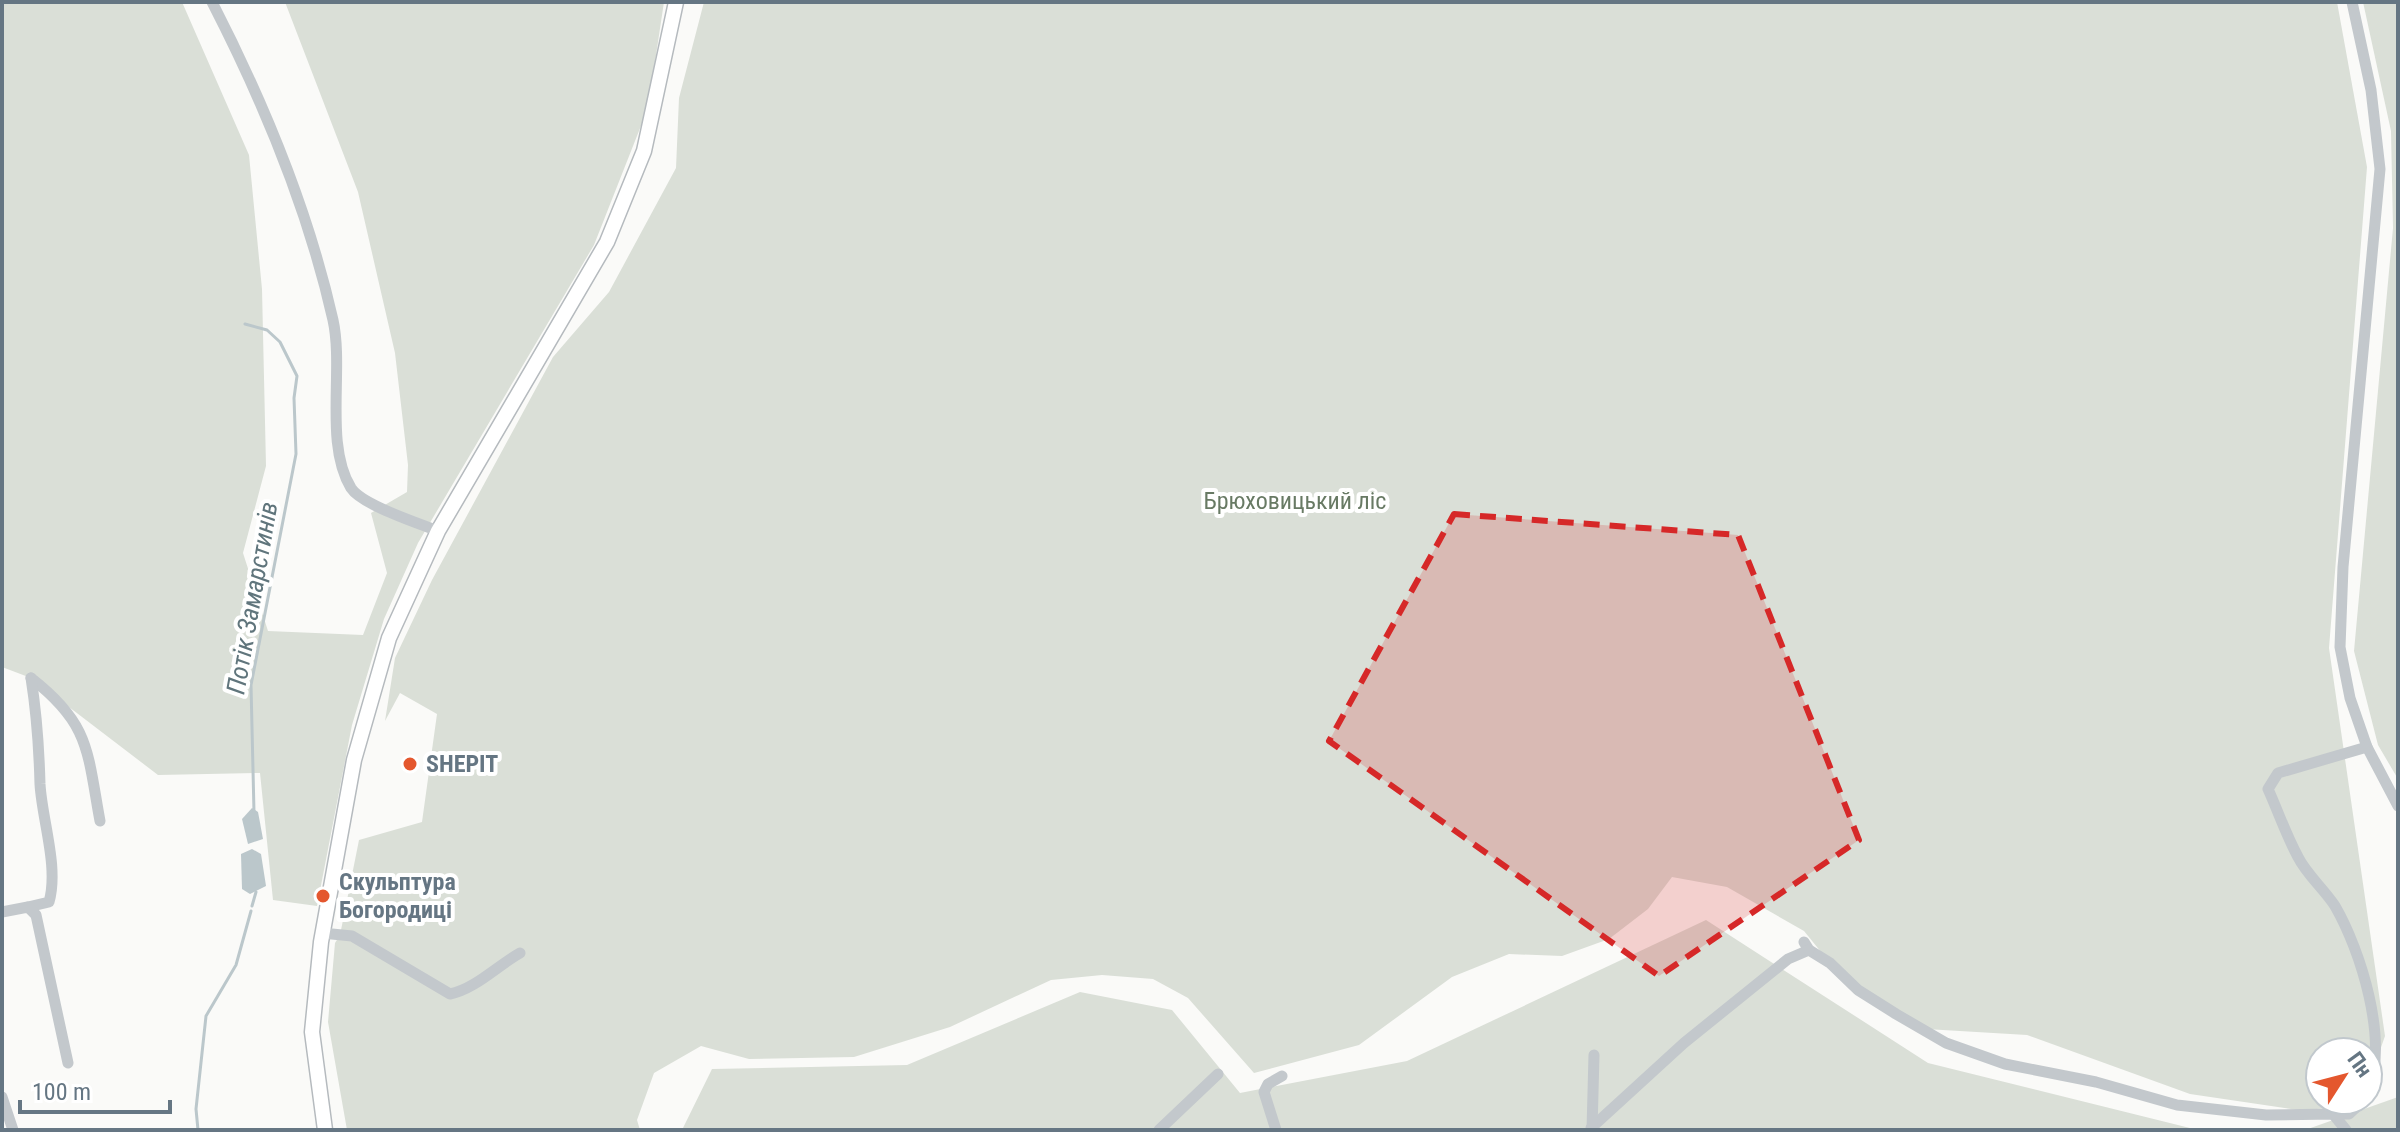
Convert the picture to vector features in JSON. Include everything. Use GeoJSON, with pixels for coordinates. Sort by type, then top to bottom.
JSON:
{"type":"FeatureCollection","features":[{"type":"Feature","properties":{"kind":"main road"},"geometry":{"type":"LineString","coordinates":[[325,1130],[312,1032],[322,933],[363,729],[389,638],[438,531],[607,242],[644,151],[676,2]]}},
{"type":"Feature","properties":{"kind":"street"},"geometry":{"type":"LineString","coordinates":[[212,2],[247,71],[310,229],[334,324],[340,467],[353,492],[438,531]]}},
{"type":"Feature","properties":{"kind":"street"},"geometry":{"type":"LineString","coordinates":[[2352,2],[2371,90],[2380,169],[2343,567],[2340,647],[2350,698],[2367,747],[2398,806]]}},
{"type":"Feature","properties":{"kind":"street"},"geometry":{"type":"LineString","coordinates":[[2,912],[49,902],[53,885],[40,785],[41,749],[31,678],[62,702],[77,721],[100,821]]}},
{"type":"Feature","properties":{"kind":"street"},"geometry":{"type":"LineString","coordinates":[[2367,747],[2278,773],[2268,789],[2298,859],[2335,906],[2363,978],[2376,1036]]}},
{"type":"Feature","properties":{"kind":"street"},"geometry":{"type":"LineString","coordinates":[[28,907],[36,915],[44,939],[48,977],[68,1063]]}},
{"type":"Feature","properties":{"kind":"street"},"geometry":{"type":"LineString","coordinates":[[322,933],[352,936],[450,994],[472,985],[491,969],[520,953]]}},
{"type":"Feature","properties":{"kind":"street"},"geometry":{"type":"LineString","coordinates":[[1592,1129],[1684,1043],[1807,946],[1858,990],[1896,1014],[1946,1043],[2005,1064],[2096,1082],[2177,1105],[2266,1115],[2304,1114]]}},
{"type":"Feature","properties":{"kind":"street"},"geometry":{"type":"LineString","coordinates":[[1592,1129],[1594,1055]]}},
{"type":"Feature","properties":{"kind":"street"},"geometry":{"type":"LineString","coordinates":[[1159,1130],[1218,1074]]}},
{"type":"Feature","properties":{"kind":"street"},"geometry":{"type":"LineString","coordinates":[[1276,1130],[1264,1092],[1268,1084],[1282,1076]]}},
{"type":"Feature","properties":{"kind":"street"},"geometry":{"type":"LineString","coordinates":[[2,1097],[13,1130]]}},
{"type":"Feature","properties":{"kind":"highlighted area"},"geometry":{"type":"Polygon","coordinates":[[[1454,514],[1738,535],[1859,840],[1659,976],[1329,741],[1454,514]]]}},
{"type":"Feature","properties":{"kind":"green space"},"geometry":{"type":"Polygon","coordinates":[[[2,2],[182,2],[249,155],[262,289],[266,466],[243,553],[268,631],[363,635],[387,573],[371,513],[407,492],[408,465],[395,353],[358,192],[285,2],[664,2],[648,108],[594,245],[418,543],[384,619],[352,725],[317,906],[273,900],[260,773],[158,775],[31,678],[2,667],[2,2]]]}},
{"type":"Feature","properties":{"kind":"green space","name":"Брюховицький ліс"},"geometry":{"type":"Polygon","coordinates":[[[704,2],[2337,2],[2367,167],[2329,648],[2385,1036],[2384,1039],[2384,1036],[2304,1036],[2304,1110],[2190,1094],[2027,1035],[1926,1029],[1896,1014],[1830,963],[1804,931],[1727,887],[1672,877],[1648,909],[1609,939],[1562,956],[1509,954],[1452,977],[1359,1045],[1254,1073],[1188,998],[1153,979],[1102,975],[1051,980],[950,1027],[854,1057],[749,1059],[701,1046],[654,1073],[637,1120],[640,1130],[347,1130],[328,1022],[335,943],[340,935],[359,840],[422,822],[437,714],[400,693],[385,721],[395,658],[432,580],[553,357],[609,292],[676,168],[679,98],[704,2]]]}},
{"type":"Feature","properties":{"kind":"green space"},"geometry":{"type":"Polygon","coordinates":[[[2363,2],[2398,2],[2398,779],[2378,745],[2354,651],[2393,228],[2391,131],[2363,2]]]}},
{"type":"Feature","properties":{"kind":"green space"},"geometry":{"type":"Polygon","coordinates":[[[1706,920],[1928,1063],[2198,1130],[682,1130],[712,1069],[907,1065],[1080,992],[1172,1010],[1240,1093],[1407,1061],[1706,920]]]}},
{"type":"Feature","properties":{"kind":"green space"},"geometry":{"type":"Polygon","coordinates":[[[2398,1097],[2398,1130],[2305,1130],[2344,1116],[2384,1116],[2384,1102],[2398,1097]]]}},
{"type":"Feature","properties":{"kind":"shaded area"},"geometry":{"type":"Polygon","coordinates":[[[252,808],[258,812],[263,839],[248,844],[242,819],[252,808]]]}},
{"type":"Feature","properties":{"kind":"shaded area"},"geometry":{"type":"Polygon","coordinates":[[[252,849],[261,854],[266,886],[250,894],[242,889],[241,854],[252,849]]]}},
{"type":"Feature","properties":{"kind":"waterway","name":"Потік Замарстинів"},"geometry":{"type":"LineString","coordinates":[[245,324],[267,330],[280,342],[297,376],[294,398],[296,454],[251,685],[254,812]]}},
{"type":"Feature","properties":{"kind":"waterway","name":"Потік Замарстинів"},"geometry":{"type":"LineString","coordinates":[[252,906],[256,892]]}},
{"type":"Feature","properties":{"kind":"waterway","name":"Потік Замарстинів"},"geometry":{"type":"LineString","coordinates":[[198,1130],[196,1109],[206,1016],[236,965],[251,911]]}},
{"type":"Feature","properties":{"kind":"place","name":"SHEPIT"},"geometry":{"type":"Point","coordinates":[410,764]}},
{"type":"Feature","properties":{"kind":"place","name":"Скульптура Богородиці"},"geometry":{"type":"Point","coordinates":[323,896]}}]}
